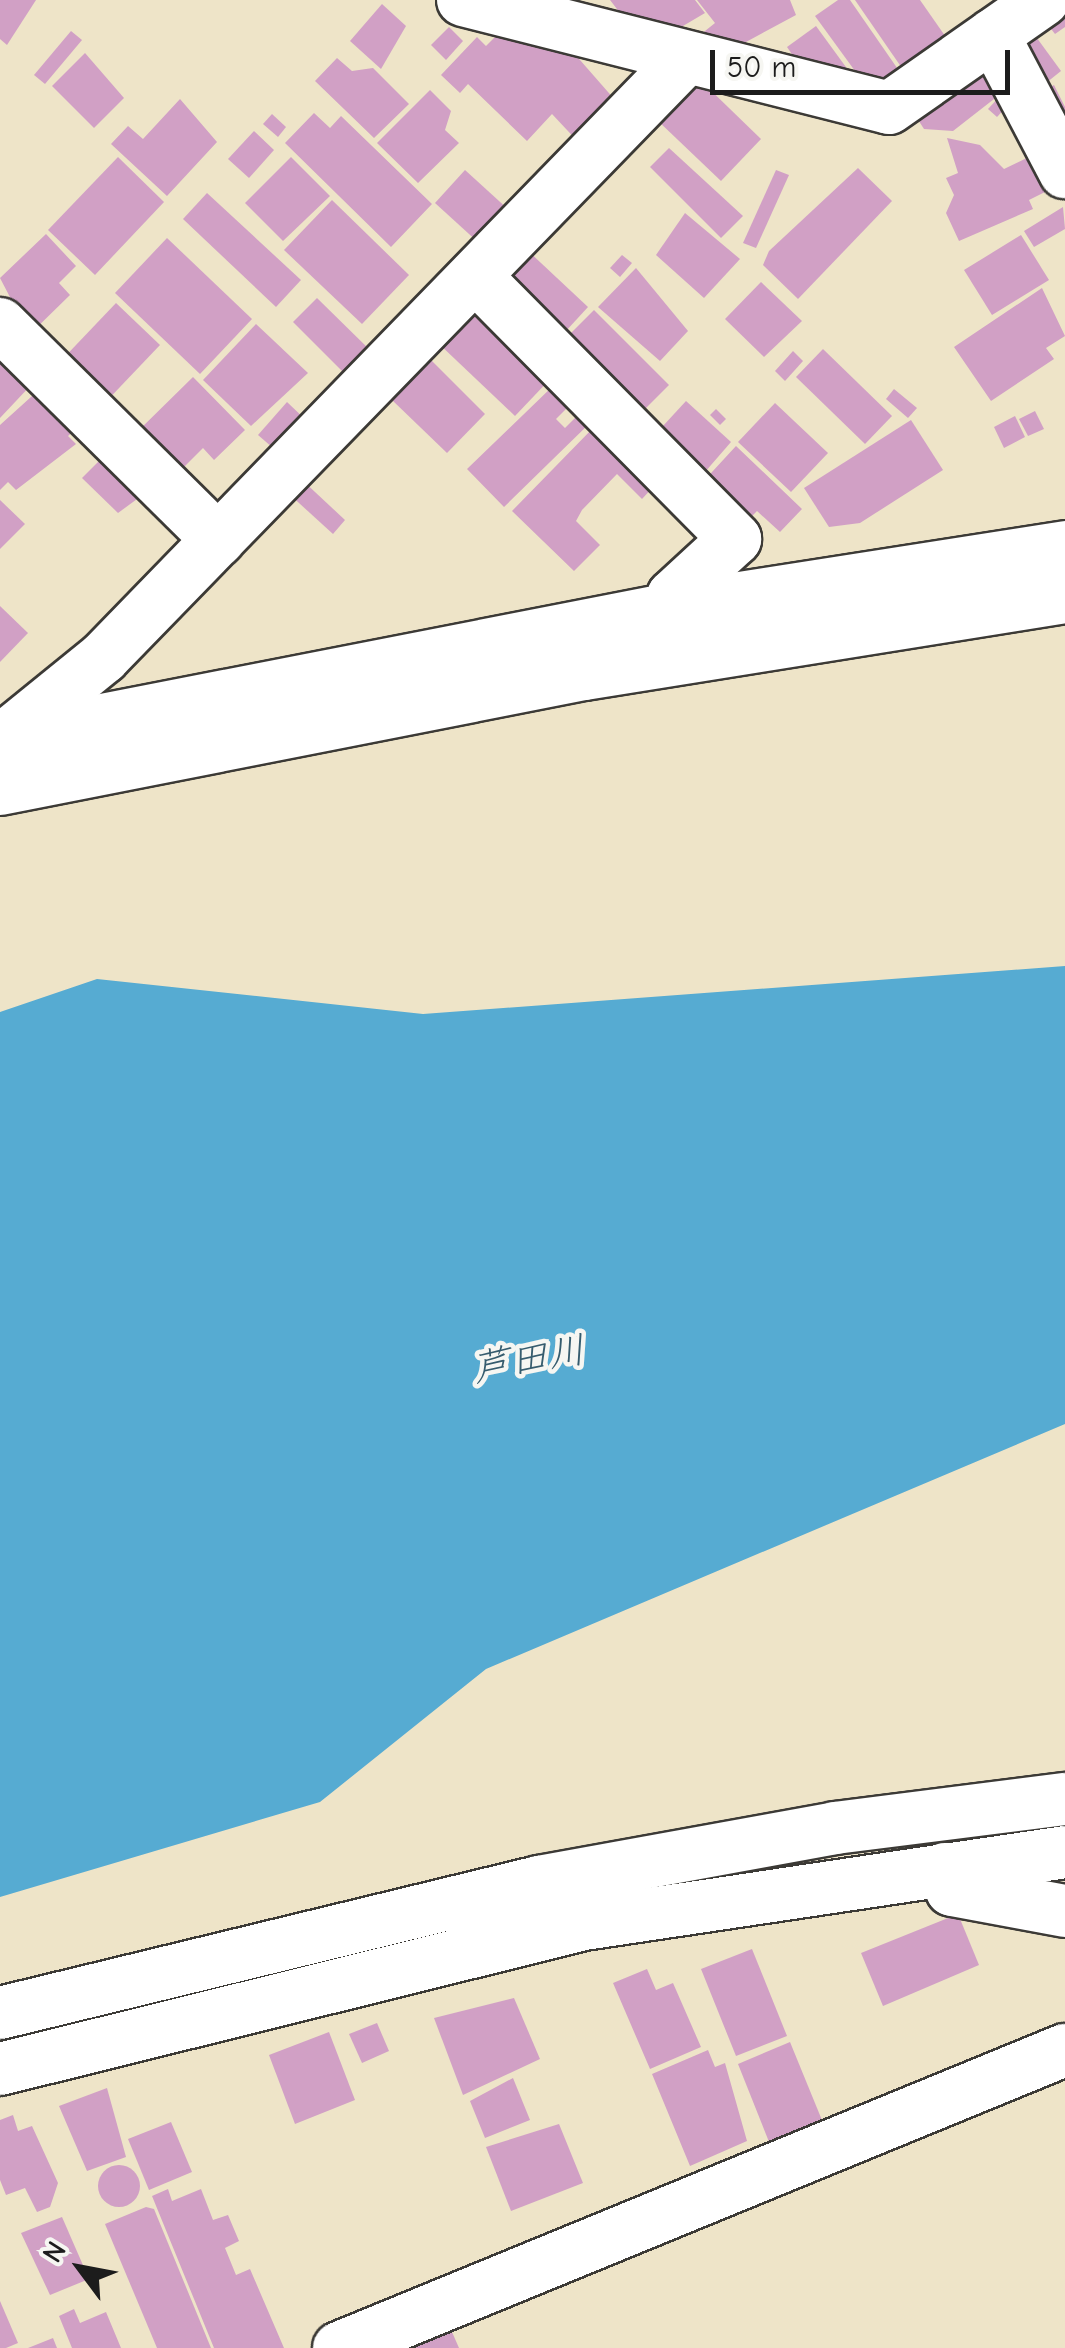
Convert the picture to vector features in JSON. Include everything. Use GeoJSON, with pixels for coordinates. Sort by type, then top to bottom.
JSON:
{"type":"FeatureCollection","features":[{"type":"Feature","properties":{"kind":"street"},"geometry":{"type":"LineString","coordinates":[[467,0],[685,59],[889,108],[1043,0]]}},
{"type":"Feature","properties":{"kind":"street"},"geometry":{"type":"LineString","coordinates":[[992,36],[1065,172]]}},
{"type":"Feature","properties":{"kind":"street"},"geometry":{"type":"LineString","coordinates":[[1,756],[103,658],[685,59]]}},
{"type":"Feature","properties":{"kind":"street"},"geometry":{"type":"LineString","coordinates":[[475,276],[735,539],[673,596],[670,609]]}},
{"type":"Feature","properties":{"kind":"street"},"geometry":{"type":"LineString","coordinates":[[0,324],[218,540]]}},
{"type":"Feature","properties":{"kind":"street"},"geometry":{"type":"LineString","coordinates":[[1,756],[670,609],[1065,547]]}},
{"type":"Feature","properties":{"kind":"street"},"geometry":{"type":"LineString","coordinates":[[1,756],[584,674],[1065,597]]}},
{"type":"Feature","properties":{"kind":"street"},"geometry":{"type":"LineString","coordinates":[[0,2013],[540,1882],[835,1828],[1065,1800]]}},
{"type":"Feature","properties":{"kind":"street"},"geometry":{"type":"LineString","coordinates":[[0,2069],[584,1924],[1065,1852]]}},
{"type":"Feature","properties":{"kind":"street"},"geometry":{"type":"LineString","coordinates":[[946,1868],[952,1890],[1065,1911]]}},
{"type":"Feature","properties":{"kind":"street"},"geometry":{"type":"LineString","coordinates":[[338,2348],[1065,2050]]}},
{"type":"Feature","properties":{"kind":"water","name":"芦田川"},"geometry":{"type":"Polygon","coordinates":[[[1065,966],[1065,1424],[486,1669],[320,1802],[0,1897],[0,1012],[97,979],[423,1014],[1065,966]]]}},
{"type":"Feature","properties":{"kind":"building"},"geometry":{"type":"Polygon","coordinates":[[[0,0],[36,0],[7,45],[0,39],[0,0]]]}},
{"type":"Feature","properties":{"kind":"building"},"geometry":{"type":"Polygon","coordinates":[[[610,0],[695,0],[705,13],[666,36],[636,15],[627,22],[610,0]]]}},
{"type":"Feature","properties":{"kind":"building"},"geometry":{"type":"Polygon","coordinates":[[[697,0],[790,0],[796,15],[733,49],[700,35],[715,23],[697,0]]]}},
{"type":"Feature","properties":{"kind":"building"},"geometry":{"type":"Polygon","coordinates":[[[838,0],[850,0],[904,78],[863,82],[815,16],[838,0]]]}},
{"type":"Feature","properties":{"kind":"building"},"geometry":{"type":"Polygon","coordinates":[[[855,0],[920,0],[950,43],[906,74],[855,0]]]}},
{"type":"Feature","properties":{"kind":"building"},"geometry":{"type":"Polygon","coordinates":[[[382,4],[406,26],[381,69],[350,41],[382,4]]]}},
{"type":"Feature","properties":{"kind":"building"},"geometry":{"type":"Polygon","coordinates":[[[1065,6],[1065,27],[1055,34],[1045,21],[1065,6]]]}},
{"type":"Feature","properties":{"kind":"building"},"geometry":{"type":"Polygon","coordinates":[[[816,26],[851,74],[802,69],[787,47],[816,26]]]}},
{"type":"Feature","properties":{"kind":"building"},"geometry":{"type":"Polygon","coordinates":[[[449,27],[463,41],[446,60],[431,45],[449,27]]]}},
{"type":"Feature","properties":{"kind":"building"},"geometry":{"type":"Polygon","coordinates":[[[503,29],[566,44],[622,108],[582,146],[552,114],[527,141],[468,84],[460,93],[441,75],[477,37],[486,46],[503,29]]]}},
{"type":"Feature","properties":{"kind":"building"},"geometry":{"type":"Polygon","coordinates":[[[71,31],[82,40],[45,84],[34,75],[71,31]]]}},
{"type":"Feature","properties":{"kind":"building"},"geometry":{"type":"Polygon","coordinates":[[[1034,34],[1061,71],[1046,83],[1019,46],[1034,34]]]}},
{"type":"Feature","properties":{"kind":"building"},"geometry":{"type":"Polygon","coordinates":[[[85,53],[124,98],[94,128],[52,86],[85,53]]]}},
{"type":"Feature","properties":{"kind":"building"},"geometry":{"type":"Polygon","coordinates":[[[337,58],[352,71],[373,68],[409,104],[374,138],[315,81],[337,58]]]}},
{"type":"Feature","properties":{"kind":"building"},"geometry":{"type":"Polygon","coordinates":[[[979,63],[1003,92],[953,131],[924,129],[915,115],[979,63]]]}},
{"type":"Feature","properties":{"kind":"building"},"geometry":{"type":"Polygon","coordinates":[[[697,77],[761,139],[721,181],[656,119],[697,77]]]}},
{"type":"Feature","properties":{"kind":"building"},"geometry":{"type":"Polygon","coordinates":[[[1054,85],[1065,107],[1065,138],[1041,92],[1054,85]]]}},
{"type":"Feature","properties":{"kind":"building"},"geometry":{"type":"Polygon","coordinates":[[[430,90],[451,111],[445,130],[459,143],[418,183],[377,143],[430,90]]]}},
{"type":"Feature","properties":{"kind":"building"},"geometry":{"type":"Polygon","coordinates":[[[1000,96],[1009,104],[997,117],[988,109],[1000,96]]]}},
{"type":"Feature","properties":{"kind":"building"},"geometry":{"type":"Polygon","coordinates":[[[180,99],[217,142],[167,196],[111,144],[128,126],[143,139],[180,99]]]}},
{"type":"Feature","properties":{"kind":"building"},"geometry":{"type":"Polygon","coordinates":[[[314,113],[330,128],[341,116],[432,204],[391,247],[285,143],[314,113]]]}},
{"type":"Feature","properties":{"kind":"building"},"geometry":{"type":"Polygon","coordinates":[[[272,114],[286,127],[278,137],[263,124],[272,114]]]}},
{"type":"Feature","properties":{"kind":"building"},"geometry":{"type":"Polygon","coordinates":[[[254,131],[274,150],[249,178],[228,159],[254,131]]]}},
{"type":"Feature","properties":{"kind":"building"},"geometry":{"type":"Polygon","coordinates":[[[947,138],[980,145],[1004,169],[1033,155],[1049,190],[1029,200],[1033,209],[959,241],[946,213],[954,195],[946,178],[958,173],[947,138]]]}},
{"type":"Feature","properties":{"kind":"building"},"geometry":{"type":"Polygon","coordinates":[[[669,148],[743,216],[721,238],[650,167],[669,148]]]}},
{"type":"Feature","properties":{"kind":"building"},"geometry":{"type":"Polygon","coordinates":[[[118,157],[164,202],[95,275],[48,230],[118,157]]]}},
{"type":"Feature","properties":{"kind":"building"},"geometry":{"type":"Polygon","coordinates":[[[291,157],[330,196],[283,241],[245,203],[291,157]]]}},
{"type":"Feature","properties":{"kind":"building"},"geometry":{"type":"Polygon","coordinates":[[[858,168],[892,201],[798,299],[763,265],[769,251],[858,168]]]}},
{"type":"Feature","properties":{"kind":"building"},"geometry":{"type":"Polygon","coordinates":[[[465,170],[510,211],[480,244],[435,203],[465,170]]]}},
{"type":"Feature","properties":{"kind":"building"},"geometry":{"type":"Polygon","coordinates":[[[776,170],[789,175],[756,248],[743,243],[776,170]]]}},
{"type":"Feature","properties":{"kind":"building"},"geometry":{"type":"Polygon","coordinates":[[[207,193],[301,280],[276,307],[183,219],[207,193]]]}},
{"type":"Feature","properties":{"kind":"building"},"geometry":{"type":"Polygon","coordinates":[[[332,200],[409,275],[362,324],[284,250],[332,200]]]}},
{"type":"Feature","properties":{"kind":"building"},"geometry":{"type":"Polygon","coordinates":[[[1063,207],[1065,229],[1034,247],[1024,231],[1063,207]]]}},
{"type":"Feature","properties":{"kind":"building"},"geometry":{"type":"Polygon","coordinates":[[[685,213],[740,259],[704,298],[656,255],[685,213]]]}},
{"type":"Feature","properties":{"kind":"building"},"geometry":{"type":"Polygon","coordinates":[[[46,234],[76,266],[59,283],[70,295],[25,339],[0,313],[12,301],[0,278],[46,234]]]}},
{"type":"Feature","properties":{"kind":"building"},"geometry":{"type":"Polygon","coordinates":[[[1021,235],[1049,280],[992,315],[964,270],[1021,235]]]}},
{"type":"Feature","properties":{"kind":"building"},"geometry":{"type":"Polygon","coordinates":[[[167,238],[252,319],[200,374],[115,293],[167,238]]]}},
{"type":"Feature","properties":{"kind":"building"},"geometry":{"type":"Polygon","coordinates":[[[525,248],[588,307],[554,344],[500,290],[525,248]]]}},
{"type":"Feature","properties":{"kind":"building"},"geometry":{"type":"Polygon","coordinates":[[[622,255],[632,263],[620,277],[610,268],[622,255]]]}},
{"type":"Feature","properties":{"kind":"building"},"geometry":{"type":"Polygon","coordinates":[[[636,268],[688,331],[660,361],[598,307],[636,268]]]}},
{"type":"Feature","properties":{"kind":"building"},"geometry":{"type":"Polygon","coordinates":[[[761,282],[802,321],[764,357],[725,319],[761,282]]]}},
{"type":"Feature","properties":{"kind":"building"},"geometry":{"type":"Polygon","coordinates":[[[1042,288],[1065,336],[1046,348],[1054,359],[991,401],[954,347],[1042,288]]]}},
{"type":"Feature","properties":{"kind":"building"},"geometry":{"type":"Polygon","coordinates":[[[317,298],[373,353],[349,378],[293,322],[317,298]]]}},
{"type":"Feature","properties":{"kind":"building"},"geometry":{"type":"Polygon","coordinates":[[[116,303],[160,345],[100,408],[56,366],[116,303]]]}},
{"type":"Feature","properties":{"kind":"building"},"geometry":{"type":"Polygon","coordinates":[[[472,307],[553,376],[515,416],[437,342],[472,307]]]}},
{"type":"Feature","properties":{"kind":"building"},"geometry":{"type":"Polygon","coordinates":[[[594,310],[669,385],[635,419],[560,344],[594,310]]]}},
{"type":"Feature","properties":{"kind":"building"},"geometry":{"type":"Polygon","coordinates":[[[256,324],[308,373],[251,426],[203,380],[256,324]]]}},
{"type":"Feature","properties":{"kind":"building"},"geometry":{"type":"Polygon","coordinates":[[[823,349],[892,416],[865,444],[796,377],[823,349]]]}},
{"type":"Feature","properties":{"kind":"building"},"geometry":{"type":"Polygon","coordinates":[[[793,351],[803,361],[785,381],[775,371],[793,351]]]}},
{"type":"Feature","properties":{"kind":"building"},"geometry":{"type":"Polygon","coordinates":[[[431,360],[485,414],[447,453],[392,400],[431,360]]]}},
{"type":"Feature","properties":{"kind":"building"},"geometry":{"type":"Polygon","coordinates":[[[0,361],[32,384],[0,418],[0,361]]]}},
{"type":"Feature","properties":{"kind":"building"},"geometry":{"type":"Polygon","coordinates":[[[193,377],[245,430],[214,460],[203,448],[170,481],[134,435],[193,377]]]}},
{"type":"Feature","properties":{"kind":"building"},"geometry":{"type":"Polygon","coordinates":[[[555,384],[573,402],[556,419],[565,428],[581,412],[591,422],[504,507],[467,469],[555,384]]]}},
{"type":"Feature","properties":{"kind":"building"},"geometry":{"type":"Polygon","coordinates":[[[42,387],[82,423],[68,436],[76,444],[16,490],[8,482],[0,490],[0,425],[42,387]]]}},
{"type":"Feature","properties":{"kind":"building"},"geometry":{"type":"Polygon","coordinates":[[[894,389],[917,408],[908,418],[886,399],[894,389]]]}},
{"type":"Feature","properties":{"kind":"building"},"geometry":{"type":"Polygon","coordinates":[[[686,401],[731,442],[698,480],[651,439],[686,401]]]}},
{"type":"Feature","properties":{"kind":"building"},"geometry":{"type":"Polygon","coordinates":[[[287,402],[308,422],[280,454],[258,435],[287,402]]]}},
{"type":"Feature","properties":{"kind":"building"},"geometry":{"type":"Polygon","coordinates":[[[775,403],[828,453],[791,492],[738,442],[775,403]]]}},
{"type":"Feature","properties":{"kind":"building"},"geometry":{"type":"Polygon","coordinates":[[[716,409],[726,419],[720,425],[710,415],[716,409]]]}},
{"type":"Feature","properties":{"kind":"building"},"geometry":{"type":"Polygon","coordinates":[[[1035,411],[1044,429],[1028,436],[1019,419],[1035,411]]]}},
{"type":"Feature","properties":{"kind":"building"},"geometry":{"type":"Polygon","coordinates":[[[1015,416],[1025,437],[1004,448],[994,427],[1015,416]]]}},
{"type":"Feature","properties":{"kind":"building"},"geometry":{"type":"Polygon","coordinates":[[[911,420],[943,470],[860,523],[829,527],[804,488],[911,420]]]}},
{"type":"Feature","properties":{"kind":"building"},"geometry":{"type":"Polygon","coordinates":[[[595,426],[655,485],[642,499],[617,474],[582,510],[576,521],[600,545],[574,571],[512,511],[595,426]]]}},
{"type":"Feature","properties":{"kind":"building"},"geometry":{"type":"Polygon","coordinates":[[[736,446],[802,509],[780,532],[757,511],[743,525],[700,485],[736,446]]]}},
{"type":"Feature","properties":{"kind":"building"},"geometry":{"type":"Polygon","coordinates":[[[109,451],[148,491],[118,513],[82,478],[109,451]]]}},
{"type":"Feature","properties":{"kind":"building"},"geometry":{"type":"Polygon","coordinates":[[[300,478],[345,520],[333,534],[288,493],[300,478]]]}},
{"type":"Feature","properties":{"kind":"building"},"geometry":{"type":"Polygon","coordinates":[[[0,500],[25,524],[0,549],[0,500]]]}},
{"type":"Feature","properties":{"kind":"building"},"geometry":{"type":"Polygon","coordinates":[[[0,606],[28,633],[0,662],[0,606]]]}},
{"type":"Feature","properties":{"kind":"building"},"geometry":{"type":"Polygon","coordinates":[[[958,1914],[979,1965],[883,2006],[861,1953],[958,1914]]]}},
{"type":"Feature","properties":{"kind":"building"},"geometry":{"type":"Polygon","coordinates":[[[752,1949],[787,2036],[736,2056],[701,1969],[752,1949]]]}},
{"type":"Feature","properties":{"kind":"building"},"geometry":{"type":"Polygon","coordinates":[[[647,1969],[656,1990],[673,1983],[701,2047],[650,2069],[613,1983],[647,1969]]]}},
{"type":"Feature","properties":{"kind":"building"},"geometry":{"type":"Polygon","coordinates":[[[514,1998],[540,2059],[463,2095],[434,2018],[514,1998]]]}},
{"type":"Feature","properties":{"kind":"building"},"geometry":{"type":"Polygon","coordinates":[[[377,2023],[389,2051],[362,2063],[349,2034],[377,2023]]]}},
{"type":"Feature","properties":{"kind":"building"},"geometry":{"type":"Polygon","coordinates":[[[329,2032],[355,2100],[295,2124],[269,2055],[329,2032]]]}},
{"type":"Feature","properties":{"kind":"building"},"geometry":{"type":"Polygon","coordinates":[[[790,2042],[826,2130],[773,2152],[738,2064],[790,2042]]]}},
{"type":"Feature","properties":{"kind":"building"},"geometry":{"type":"Polygon","coordinates":[[[708,2050],[715,2067],[725,2063],[747,2141],[690,2166],[652,2074],[708,2050]]]}},
{"type":"Feature","properties":{"kind":"building"},"geometry":{"type":"Polygon","coordinates":[[[513,2078],[530,2120],[485,2138],[470,2101],[513,2078]]]}},
{"type":"Feature","properties":{"kind":"building"},"geometry":{"type":"Polygon","coordinates":[[[107,2088],[126,2157],[87,2171],[59,2106],[107,2088]]]}},
{"type":"Feature","properties":{"kind":"building"},"geometry":{"type":"Polygon","coordinates":[[[13,2115],[18,2131],[32,2126],[58,2183],[50,2207],[37,2212],[25,2188],[6,2195],[0,2180],[0,2120],[13,2115]]]}},
{"type":"Feature","properties":{"kind":"building"},"geometry":{"type":"Polygon","coordinates":[[[171,2122],[192,2172],[149,2190],[128,2139],[171,2122]]]}},
{"type":"Feature","properties":{"kind":"building"},"geometry":{"type":"Polygon","coordinates":[[[559,2124],[583,2183],[511,2211],[486,2147],[559,2124]]]}},
{"type":"Feature","properties":{"kind":"building"},"geometry":{"type":"Polygon","coordinates":[[[119,2165],[134,2171],[140,2186],[134,2201],[119,2207],[104,2201],[98,2186],[104,2171],[119,2165]]]}},
{"type":"Feature","properties":{"kind":"building"},"geometry":{"type":"Polygon","coordinates":[[[168,2189],[172,2201],[201,2189],[213,2220],[228,2215],[239,2241],[225,2248],[236,2275],[250,2269],[284,2348],[214,2348],[152,2196],[168,2189]]]}},
{"type":"Feature","properties":{"kind":"building"},"geometry":{"type":"Polygon","coordinates":[[[146,2207],[154,2209],[211,2348],[157,2348],[105,2224],[146,2207]]]}},
{"type":"Feature","properties":{"kind":"building"},"geometry":{"type":"Polygon","coordinates":[[[62,2217],[89,2279],[50,2295],[21,2233],[62,2217]]]}},
{"type":"Feature","properties":{"kind":"building"},"geometry":{"type":"Polygon","coordinates":[[[0,2301],[18,2343],[6,2348],[0,2348],[0,2301]]]}},
{"type":"Feature","properties":{"kind":"building"},"geometry":{"type":"Polygon","coordinates":[[[74,2309],[80,2323],[106,2312],[121,2348],[72,2348],[59,2316],[74,2309]]]}},
{"type":"Feature","properties":{"kind":"building"},"geometry":{"type":"Polygon","coordinates":[[[445,2316],[459,2348],[416,2348],[409,2331],[445,2316]]]}},
{"type":"Feature","properties":{"kind":"building"},"geometry":{"type":"Polygon","coordinates":[[[53,2338],[57,2348],[28,2348],[53,2338]]]}}]}
